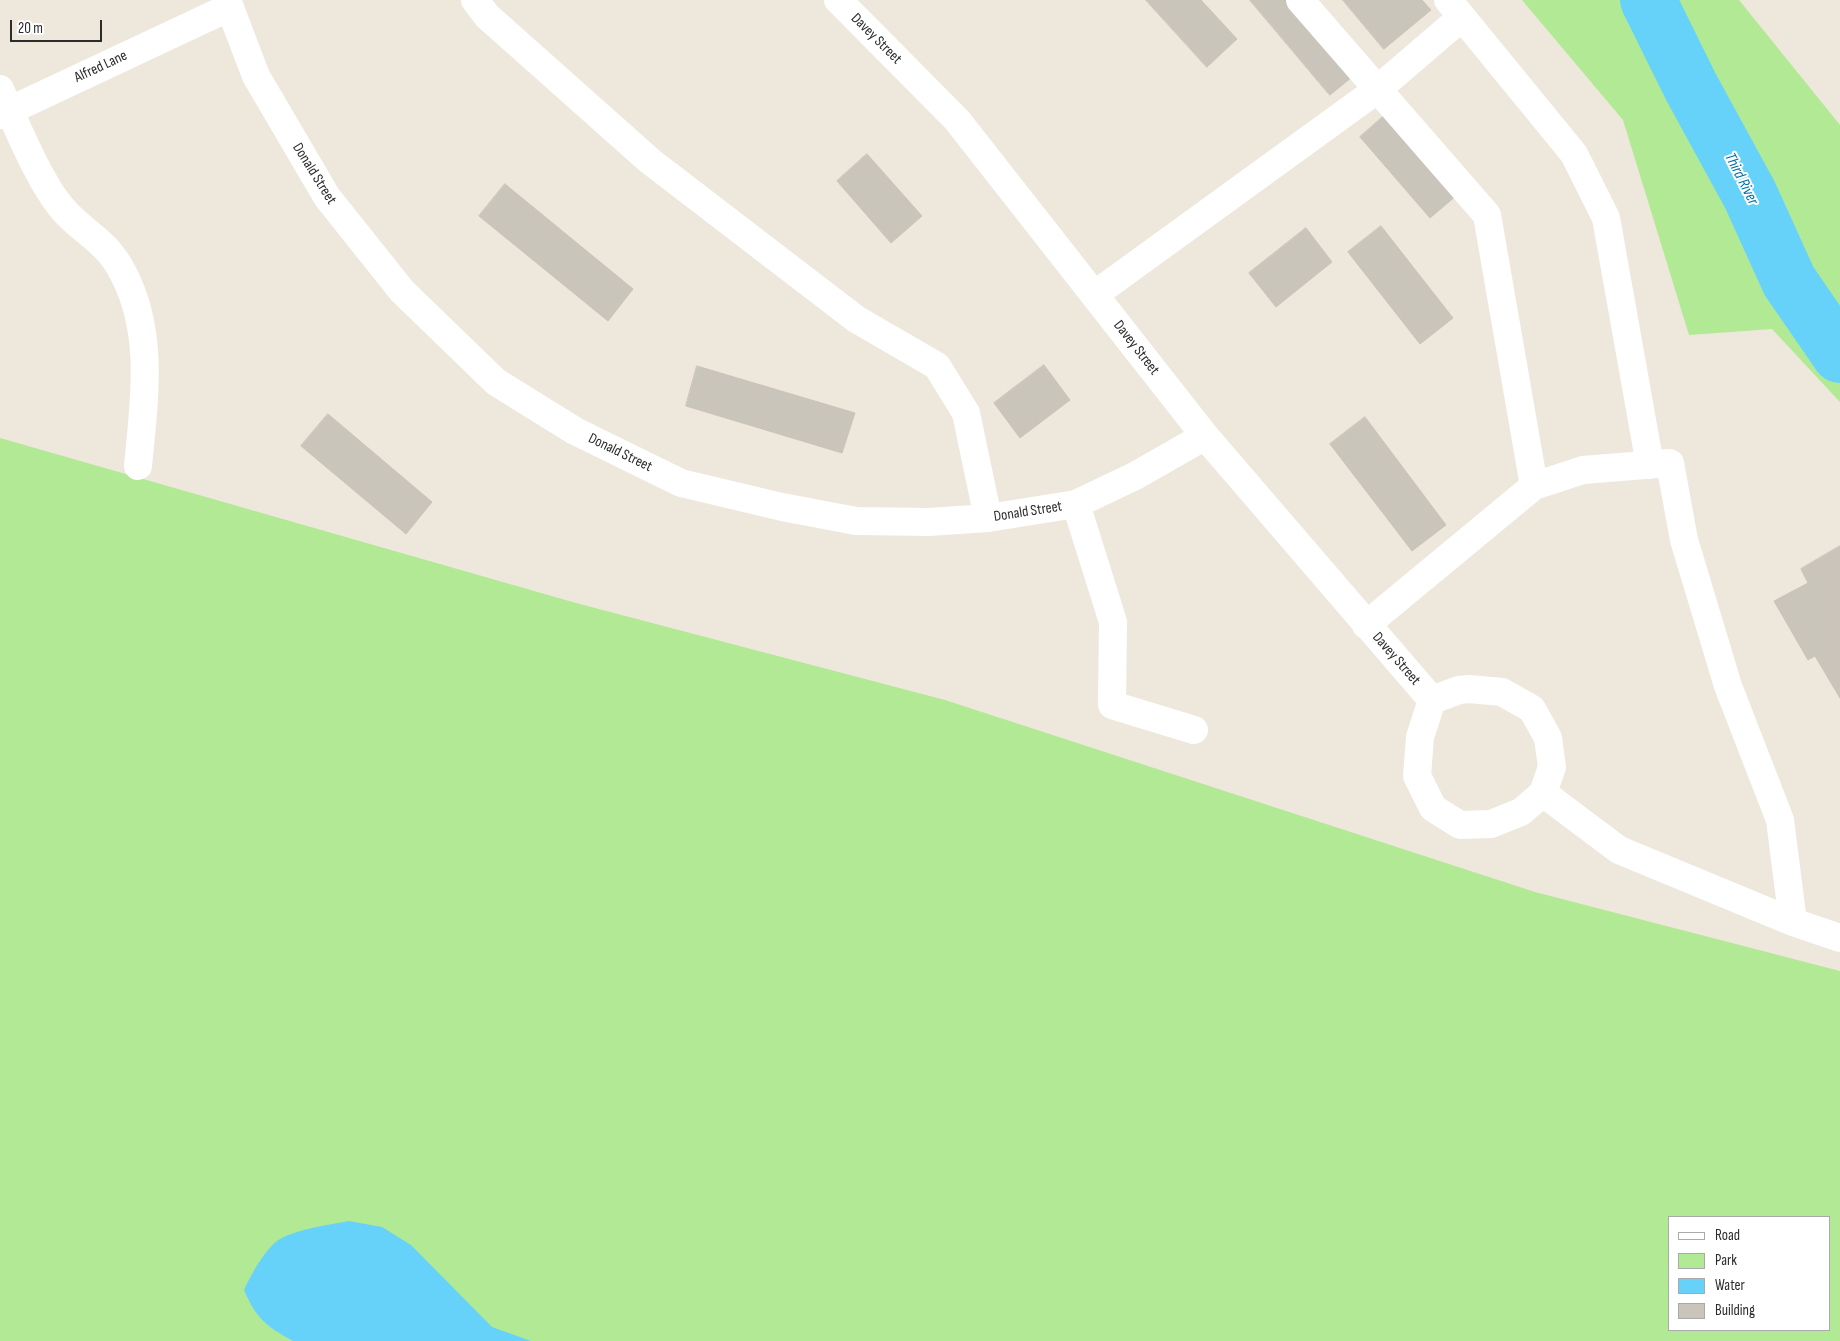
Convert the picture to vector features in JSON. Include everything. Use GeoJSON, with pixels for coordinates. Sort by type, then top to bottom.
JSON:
{"type":"FeatureCollection","features":[{"type":"Feature","properties":{"kind":"street"},"geometry":{"type":"LineString","coordinates":[[475,0],[487,16],[650,161],[856,319],[937,366],[966,413],[988,518]]}},
{"type":"Feature","properties":{"kind":"street","name":"Davey Street"},"geometry":{"type":"LineString","coordinates":[[838,0],[957,120],[1206,436],[1432,700]]}},
{"type":"Feature","properties":{"kind":"street"},"geometry":{"type":"LineString","coordinates":[[1300,0],[1487,215],[1534,486]]}},
{"type":"Feature","properties":{"kind":"street","name":"Donald Street"},"geometry":{"type":"LineString","coordinates":[[229,4],[256,76],[327,197],[402,291],[496,382],[575,431],[681,483],[782,507],[856,521],[929,522],[988,518],[1076,504],[1135,476],[1206,436]]}},
{"type":"Feature","properties":{"kind":"street","name":"Alfred Lane"},"geometry":{"type":"LineString","coordinates":[[3,105],[229,4]]}},
{"type":"Feature","properties":{"kind":"street"},"geometry":{"type":"LineString","coordinates":[[1094,295],[1378,89],[1455,9],[1574,154],[1606,218],[1650,465]]}},
{"type":"Feature","properties":{"kind":"street"},"geometry":{"type":"LineString","coordinates":[[3,105],[61,207],[110,251],[124,273],[135,301],[144,351],[145,384],[138,466]]}},
{"type":"Feature","properties":{"kind":"street"},"geometry":{"type":"LineString","coordinates":[[1366,625],[1534,486],[1583,470],[1670,463],[1684,540],[1728,686],[1780,820],[1793,922]]}},
{"type":"Feature","properties":{"kind":"street"},"geometry":{"type":"LineString","coordinates":[[1076,504],[1113,622],[1112,705],[1194,730]]}},
{"type":"Feature","properties":{"kind":"street"},"geometry":{"type":"LineString","coordinates":[[1470,689],[1502,692],[1532,709],[1548,738],[1552,767],[1542,793],[1521,812],[1491,824],[1460,825],[1433,808],[1417,776],[1420,737],[1432,700],[1459,690],[1470,689]]}},
{"type":"Feature","properties":{"kind":"street"},"geometry":{"type":"LineString","coordinates":[[1542,793],[1619,850],[1793,922],[1840,938]]}},
{"type":"Feature","properties":{"kind":"green space"},"geometry":{"type":"Polygon","coordinates":[[[1522,0],[1739,0],[1840,125],[1840,402],[1772,329],[1689,335],[1623,120],[1522,0]]]}},
{"type":"Feature","properties":{"kind":"green space"},"geometry":{"type":"Polygon","coordinates":[[[0,438],[576,603],[945,700],[1535,892],[1840,971],[1840,1341],[0,1341],[0,438]]]}},
{"type":"Feature","properties":{"kind":"water"},"geometry":{"type":"Polygon","coordinates":[[[349,1221],[382,1227],[411,1245],[492,1327],[531,1341],[293,1341],[276,1331],[253,1308],[244,1290],[263,1257],[277,1241],[293,1233],[349,1221]]]}},
{"type":"Feature","properties":{"kind":"building"},"geometry":{"type":"Polygon","coordinates":[[[1146,0],[1201,0],[1237,39],[1207,67],[1146,0]]]}},
{"type":"Feature","properties":{"kind":"building"},"geometry":{"type":"Polygon","coordinates":[[[1250,0],[1288,0],[1352,77],[1330,95],[1250,0]]]}},
{"type":"Feature","properties":{"kind":"building"},"geometry":{"type":"Polygon","coordinates":[[[1343,0],[1422,0],[1431,10],[1384,49],[1343,0]]]}},
{"type":"Feature","properties":{"kind":"building"},"geometry":{"type":"Polygon","coordinates":[[[1386,114],[1457,195],[1430,218],[1360,137],[1386,114]]]}},
{"type":"Feature","properties":{"kind":"building"},"geometry":{"type":"Polygon","coordinates":[[[867,154],[922,216],[891,243],[837,181],[867,154]]]}},
{"type":"Feature","properties":{"kind":"building"},"geometry":{"type":"Polygon","coordinates":[[[505,184],[633,289],[608,321],[479,216],[505,184]]]}},
{"type":"Feature","properties":{"kind":"building"},"geometry":{"type":"Polygon","coordinates":[[[1381,226],[1453,318],[1420,344],[1348,252],[1381,226]]]}},
{"type":"Feature","properties":{"kind":"building"},"geometry":{"type":"Polygon","coordinates":[[[1306,228],[1332,262],[1276,307],[1249,273],[1306,228]]]}},
{"type":"Feature","properties":{"kind":"building"},"geometry":{"type":"Polygon","coordinates":[[[1044,365],[1070,400],[1020,438],[994,403],[1044,365]]]}},
{"type":"Feature","properties":{"kind":"building"},"geometry":{"type":"Polygon","coordinates":[[[697,366],[855,413],[842,453],[686,406],[697,366]]]}},
{"type":"Feature","properties":{"kind":"building"},"geometry":{"type":"Polygon","coordinates":[[[328,414],[432,502],[406,534],[301,446],[328,414]]]}},
{"type":"Feature","properties":{"kind":"building"},"geometry":{"type":"Polygon","coordinates":[[[1365,417],[1446,525],[1412,551],[1330,444],[1365,417]]]}},
{"type":"Feature","properties":{"kind":"building"},"geometry":{"type":"Polygon","coordinates":[[[1840,546],[1840,698],[1815,656],[1808,660],[1774,601],[1808,583],[1801,569],[1840,546]]]}},
{"type":"Feature","properties":{"kind":"waterway","name":"Third River"},"geometry":{"type":"LineString","coordinates":[[1648,0],[1691,87],[1750,195],[1789,281],[1840,355]]}}]}
